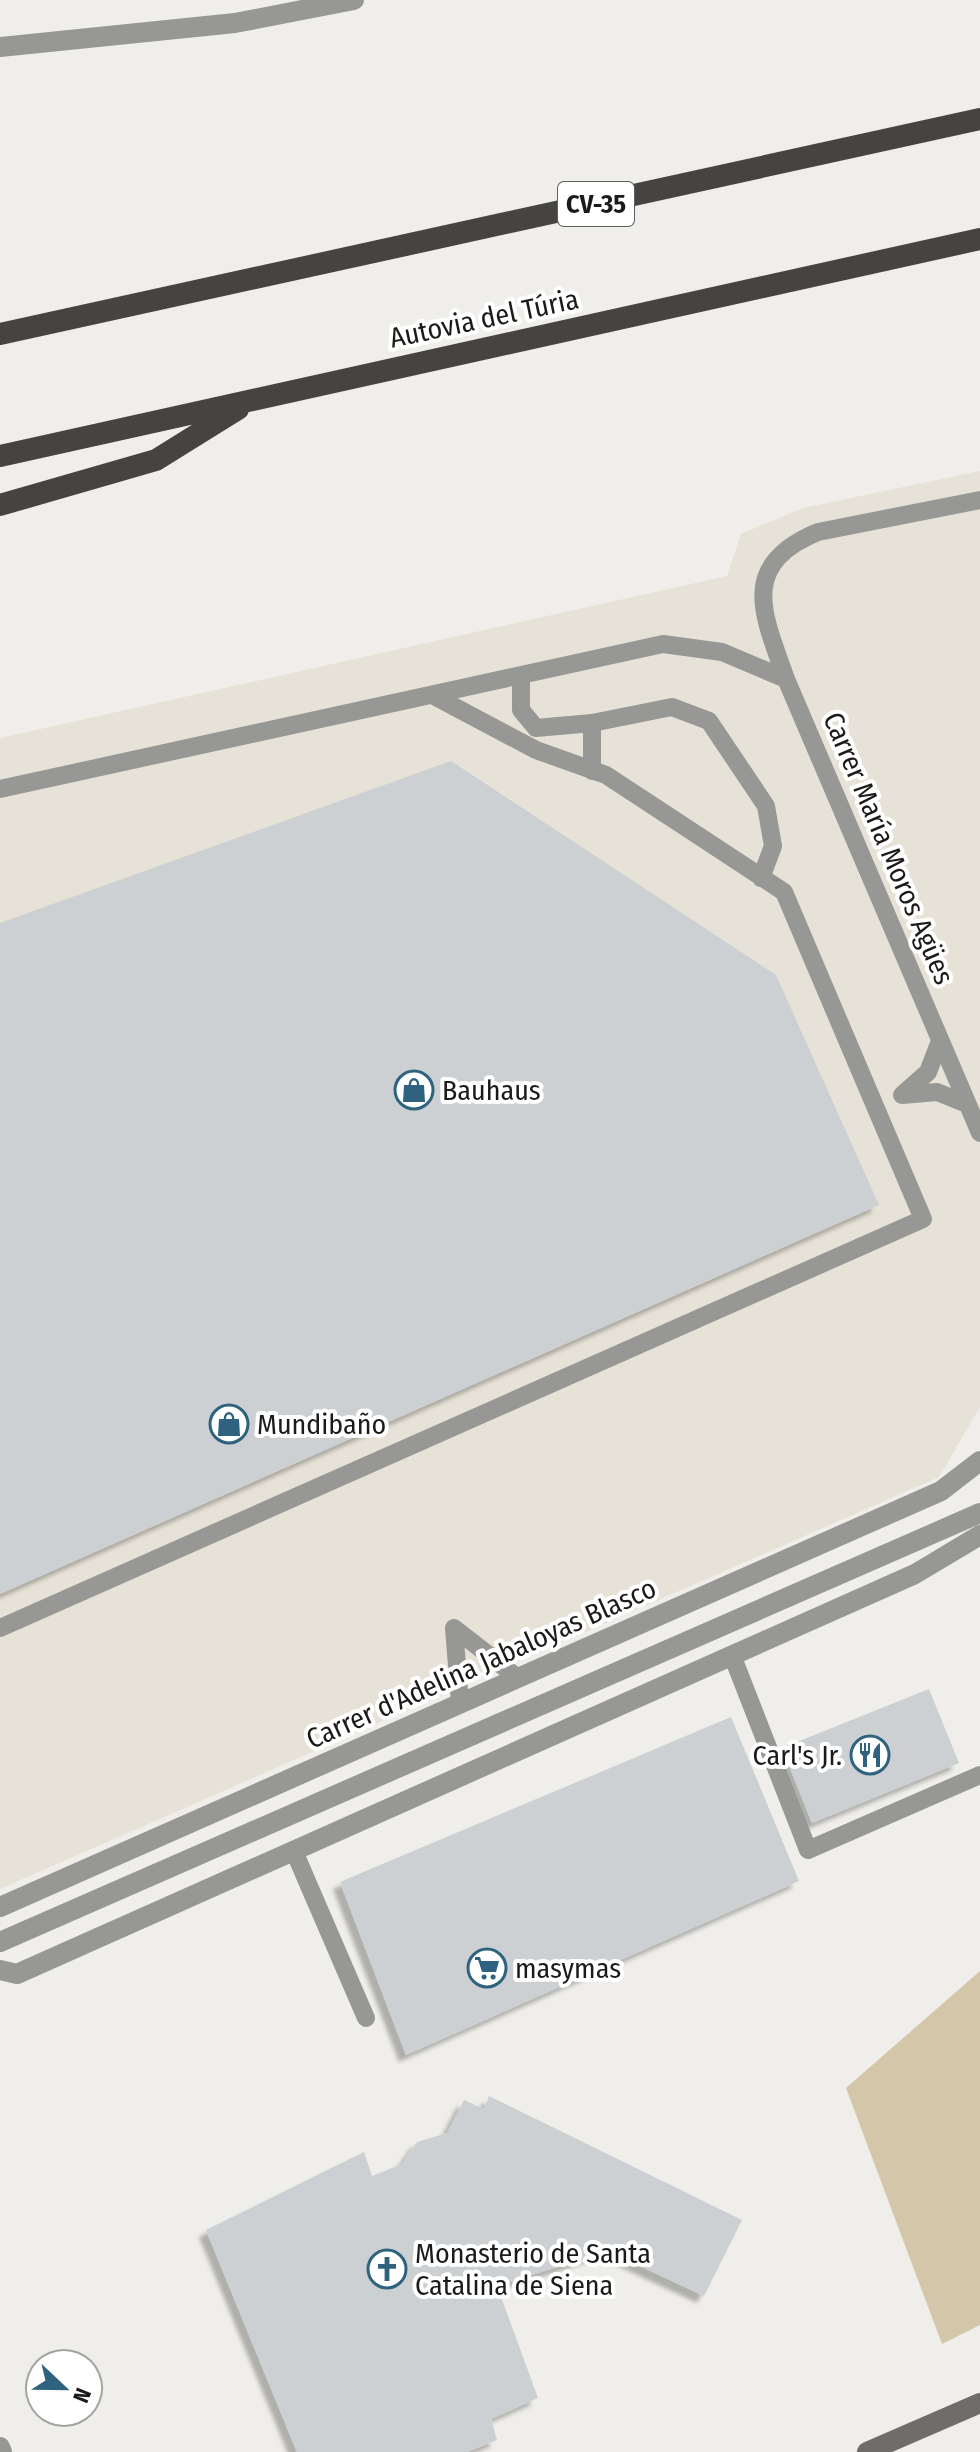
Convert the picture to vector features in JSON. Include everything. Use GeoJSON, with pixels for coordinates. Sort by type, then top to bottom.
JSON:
{"type":"FeatureCollection","features":[{"type":"Feature","properties":{"kind":"highway","name":"CV-35"},"geometry":{"type":"LineString","coordinates":[[0,334],[980,119]]}},
{"type":"Feature","properties":{"kind":"highway","name":"Autovia del Túria"},"geometry":{"type":"LineString","coordinates":[[0,456],[980,239]]}},
{"type":"Feature","properties":{"kind":"highway"},"geometry":{"type":"LineString","coordinates":[[0,505],[156,460],[251,401]]}},
{"type":"Feature","properties":{"kind":"main road"},"geometry":{"type":"LineString","coordinates":[[867,2452],[980,2403]]}},
{"type":"Feature","properties":{"kind":"street"},"geometry":{"type":"LineString","coordinates":[[0,47],[235,23],[354,0]]}},
{"type":"Feature","properties":{"kind":"street","name":"Carrer d'Adelina Jabaloyas Blasco"},"geometry":{"type":"LineString","coordinates":[[0,1907],[941,1491],[980,1461]]}},
{"type":"Feature","properties":{"kind":"street"},"geometry":{"type":"LineString","coordinates":[[0,1942],[980,1513]]}},
{"type":"Feature","properties":{"kind":"street"},"geometry":{"type":"LineString","coordinates":[[0,1970],[17,1974],[915,1574],[980,1535]]}},
{"type":"Feature","properties":{"kind":"lane","name":"Carrer María Moros Agües"},"geometry":{"type":"LineString","coordinates":[[980,500],[818,532],[795,542],[775,560],[765,582],[761,609],[786,679],[980,1133]]}},
{"type":"Feature","properties":{"kind":"lane"},"geometry":{"type":"LineString","coordinates":[[0,789],[436,697],[663,644],[722,652],[786,679]]}},
{"type":"Feature","properties":{"kind":"lane"},"geometry":{"type":"LineString","coordinates":[[521,675],[521,710],[536,728],[592,723],[672,707],[709,721],[766,806],[773,846],[761,878]]}},
{"type":"Feature","properties":{"kind":"lane"},"geometry":{"type":"LineString","coordinates":[[0,1628],[923,1219],[784,892],[606,775],[536,750],[436,697]]}},
{"type":"Feature","properties":{"kind":"lane"},"geometry":{"type":"LineString","coordinates":[[592,723],[592,771]]}},
{"type":"Feature","properties":{"kind":"lane"},"geometry":{"type":"LineString","coordinates":[[876,1108],[902,1095],[928,1072],[940,1041]]}},
{"type":"Feature","properties":{"kind":"lane"},"geometry":{"type":"LineString","coordinates":[[902,1095],[937,1092],[967,1104]]}},
{"type":"Feature","properties":{"kind":"lane"},"geometry":{"type":"LineString","coordinates":[[460,1703],[454,1628],[518,1678]]}},
{"type":"Feature","properties":{"kind":"lane"},"geometry":{"type":"LineString","coordinates":[[732,1655],[808,1850],[980,1775]]}},
{"type":"Feature","properties":{"kind":"lane"},"geometry":{"type":"LineString","coordinates":[[294,1851],[366,2018]]}},
{"type":"Feature","properties":{"kind":"shaded area"},"geometry":{"type":"Polygon","coordinates":[[[980,471],[980,1407],[939,1477],[0,1889],[0,738],[727,576],[741,534],[803,508],[980,471]]]}},
{"type":"Feature","properties":{"kind":"shaded area"},"geometry":{"type":"Polygon","coordinates":[[[980,1971],[980,2325],[942,2344],[846,2088],[980,1971]]]}},
{"type":"Feature","properties":{"kind":"building","name":"Bauhaus"},"geometry":{"type":"Polygon","coordinates":[[[451,761],[776,975],[879,1205],[0,1594],[0,923],[451,761]]]}},
{"type":"Feature","properties":{"kind":"building","name":"Carl's Jr."},"geometry":{"type":"Polygon","coordinates":[[[929,1689],[959,1763],[812,1823],[782,1748],[929,1689]]]}},
{"type":"Feature","properties":{"kind":"building","name":"masymas"},"geometry":{"type":"Polygon","coordinates":[[[731,1717],[799,1881],[406,2055],[340,1882],[731,1717]]]}},
{"type":"Feature","properties":{"kind":"building","name":"Monasterio de Santa Catalina de Siena"},"geometry":{"type":"Polygon","coordinates":[[[489,2096],[742,2220],[704,2296],[608,2251],[497,2286],[538,2398],[491,2419],[497,2440],[467,2452],[297,2452],[206,2230],[364,2152],[372,2176],[402,2164],[417,2142],[447,2133],[464,2100],[484,2109],[489,2096]]]}},
{"type":"Feature","properties":{"kind":"place","name":"Bauhaus"},"geometry":{"type":"Point","coordinates":[414,1090]}},
{"type":"Feature","properties":{"kind":"place","name":"Mundibaño"},"geometry":{"type":"Point","coordinates":[229,1424]}},
{"type":"Feature","properties":{"kind":"place","name":"Carl's Jr."},"geometry":{"type":"Point","coordinates":[870,1755]}},
{"type":"Feature","properties":{"kind":"place","name":"masymas"},"geometry":{"type":"Point","coordinates":[487,1968]}},
{"type":"Feature","properties":{"kind":"place","name":"Monasterio de Santa Catalina de Siena"},"geometry":{"type":"Point","coordinates":[387,2269]}}]}
